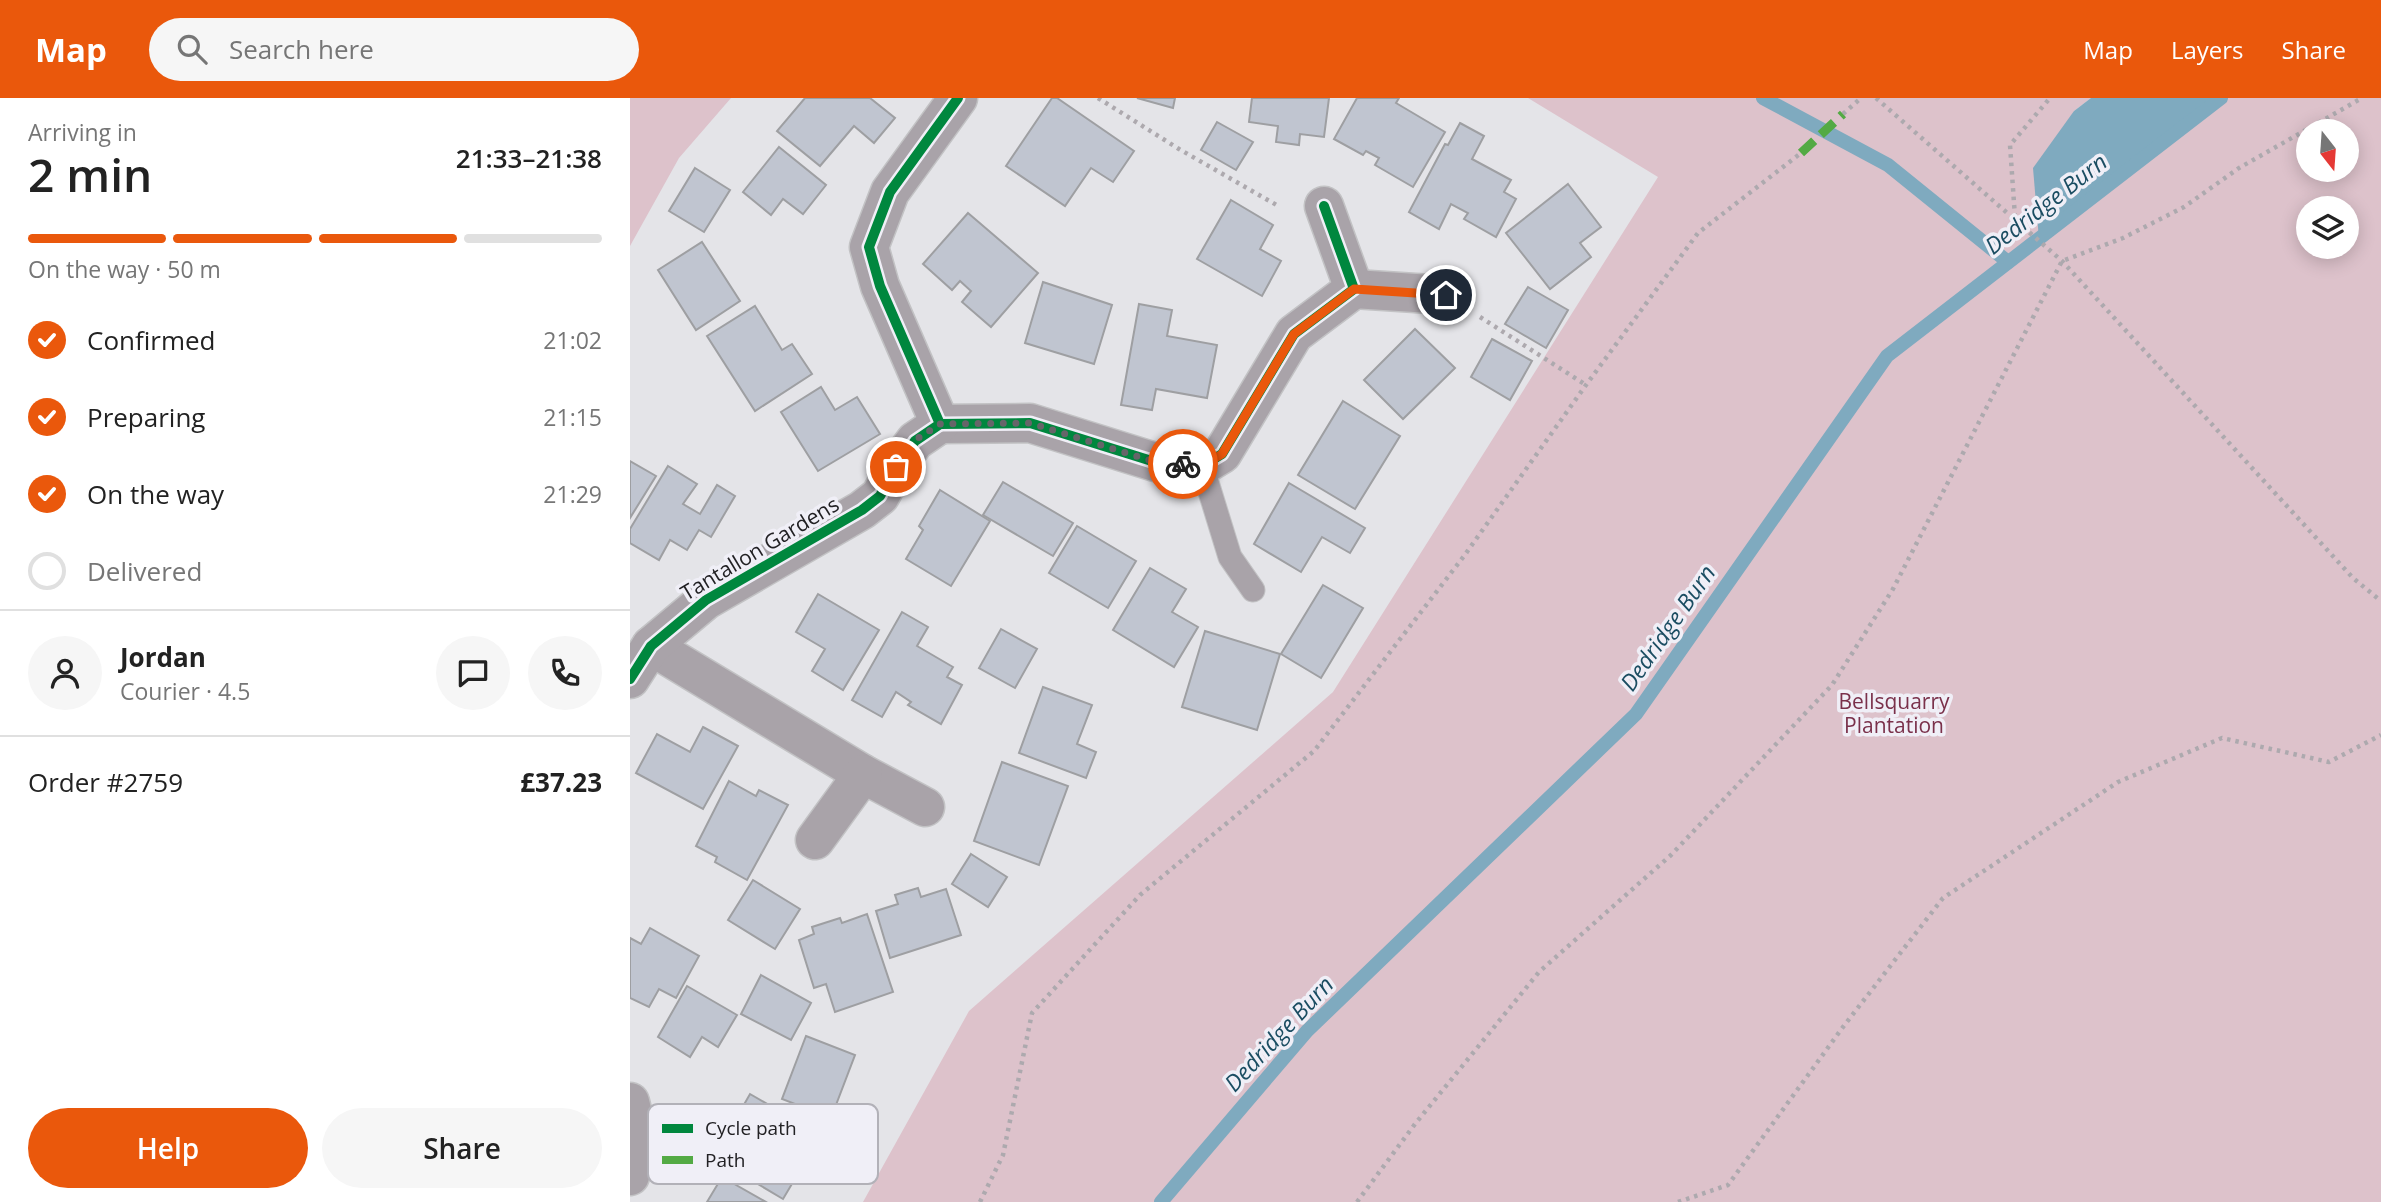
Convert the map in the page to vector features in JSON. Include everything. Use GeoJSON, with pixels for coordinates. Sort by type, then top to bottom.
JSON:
{"type":"FeatureCollection","features":[{"type":"Feature","properties":{"kind":"street"},"geometry":{"type":"LineString","coordinates":[[958,98],[890,192],[869,247],[880,286],[940,424],[1030,423],[1155,462],[1202,466],[1222,454],[1294,334],[1354,289],[1446,295]]}},
{"type":"Feature","properties":{"kind":"street"},"geometry":{"type":"LineString","coordinates":[[1330,223],[1354,289]]}},
{"type":"Feature","properties":{"kind":"street","name":"Tantallon Gardens"},"geometry":{"type":"LineString","coordinates":[[630,679],[651,646],[706,600],[862,510],[880,496],[915,440],[940,424]]}},
{"type":"Feature","properties":{"kind":"street"},"geometry":{"type":"LineString","coordinates":[[651,646],[863,774],[925,807]]}},
{"type":"Feature","properties":{"kind":"street"},"geometry":{"type":"LineString","coordinates":[[815,840],[863,774]]}},
{"type":"Feature","properties":{"kind":"street"},"geometry":{"type":"LineString","coordinates":[[630,1102],[640,1143],[630,1176]]}},
{"type":"Feature","properties":{"kind":"lane"},"geometry":{"type":"LineString","coordinates":[[1202,466],[1230,557],[1253,590]]}},
{"type":"Feature","properties":{"kind":"path"},"geometry":{"type":"LineString","coordinates":[[1098,98],[1179,149],[1330,223]]}},
{"type":"Feature","properties":{"kind":"path"},"geometry":{"type":"LineString","coordinates":[[1843,114],[1861,98]]}},
{"type":"Feature","properties":{"kind":"path"},"geometry":{"type":"LineString","coordinates":[[1876,98],[2062,261],[2353,578],[2381,601]]}},
{"type":"Feature","properties":{"kind":"path"},"geometry":{"type":"LineString","coordinates":[[2015,218],[2010,145],[2050,98]]}},
{"type":"Feature","properties":{"kind":"path"},"geometry":{"type":"LineString","coordinates":[[1357,1202],[1415,1124],[1539,972],[1671,855],[1832,685],[1893,589],[2062,261],[2123,238],[2184,207],[2239,167],[2362,98]]}},
{"type":"Feature","properties":{"kind":"path"},"geometry":{"type":"LineString","coordinates":[[980,1202],[1003,1156],[1032,1013],[1140,895],[1314,751],[1464,556],[1698,233],[1801,153]]}},
{"type":"Feature","properties":{"kind":"path"},"geometry":{"type":"LineString","coordinates":[[1446,295],[1586,385]]}},
{"type":"Feature","properties":{"kind":"path"},"geometry":{"type":"LineString","coordinates":[[1678,1202],[1728,1185],[1843,1027],[1943,898],[2118,782],[2222,738],[2329,762],[2381,735]]}},
{"type":"Feature","properties":{"kind":"green space"},"geometry":{"type":"Polygon","coordinates":[[[630,98],[731,98],[679,158],[630,246],[630,98]]]}},
{"type":"Feature","properties":{"kind":"green space","name":"Bellsquarry Plantation"},"geometry":{"type":"Polygon","coordinates":[[[1528,98],[2091,98],[2074,111],[2039,238],[2221,98],[2381,98],[2381,1202],[863,1202],[873,1184],[878,1184],[878,1175],[969,1011],[1333,692],[1658,177],[1528,98]]]}},
{"type":"Feature","properties":{"kind":"water"},"geometry":{"type":"Polygon","coordinates":[[[2091,98],[2221,98],[2039,239],[2033,168],[2074,111],[2091,98]]]}},
{"type":"Feature","properties":{"kind":"building"},"geometry":{"type":"Polygon","coordinates":[[[805,98],[870,98],[895,118],[874,143],[854,126],[820,166],[777,131],[805,98]]]}},
{"type":"Feature","properties":{"kind":"building"},"geometry":{"type":"Polygon","coordinates":[[[1052,98],[1057,98],[1134,151],[1113,182],[1091,168],[1065,206],[1006,166],[1052,98]]]}},
{"type":"Feature","properties":{"kind":"building"},"geometry":{"type":"Polygon","coordinates":[[[1137,98],[1175,98],[1173,108],[1137,98]]]}},
{"type":"Feature","properties":{"kind":"building"},"geometry":{"type":"Polygon","coordinates":[[[1252,98],[1329,98],[1324,137],[1300,134],[1299,145],[1276,142],[1278,126],[1249,122],[1252,98]]]}},
{"type":"Feature","properties":{"kind":"building"},"geometry":{"type":"Polygon","coordinates":[[[1357,98],[1399,98],[1396,103],[1445,132],[1413,187],[1375,165],[1379,158],[1366,151],[1363,155],[1334,139],[1357,98]]]}},
{"type":"Feature","properties":{"kind":"building"},"geometry":{"type":"Polygon","coordinates":[[[1217,122],[1253,142],[1236,170],[1201,150],[1217,122]]]}},
{"type":"Feature","properties":{"kind":"building"},"geometry":{"type":"Polygon","coordinates":[[[1460,123],[1484,136],[1472,159],[1511,180],[1504,192],[1516,199],[1496,237],[1464,219],[1468,213],[1451,204],[1439,229],[1409,212],[1445,144],[1448,145],[1460,123]]]}},
{"type":"Feature","properties":{"kind":"building"},"geometry":{"type":"Polygon","coordinates":[[[779,147],[826,185],[803,214],[783,199],[771,215],[743,192],[779,147]]]}},
{"type":"Feature","properties":{"kind":"building"},"geometry":{"type":"Polygon","coordinates":[[[695,168],[730,190],[704,232],[669,211],[695,168]]]}},
{"type":"Feature","properties":{"kind":"building"},"geometry":{"type":"Polygon","coordinates":[[[1568,184],[1601,227],[1580,243],[1591,257],[1550,289],[1506,233],[1568,184]]]}},
{"type":"Feature","properties":{"kind":"building"},"geometry":{"type":"Polygon","coordinates":[[[1231,200],[1273,225],[1260,249],[1281,261],[1262,296],[1197,259],[1231,200]]]}},
{"type":"Feature","properties":{"kind":"building"},"geometry":{"type":"Polygon","coordinates":[[[968,213],[1038,273],[991,327],[962,302],[971,291],[960,281],[952,290],[923,264],[968,213]]]}},
{"type":"Feature","properties":{"kind":"building"},"geometry":{"type":"Polygon","coordinates":[[[702,242],[740,301],[696,330],[658,270],[702,242]]]}},
{"type":"Feature","properties":{"kind":"building"},"geometry":{"type":"Polygon","coordinates":[[[1043,282],[1112,305],[1094,364],[1025,343],[1043,282]]]}},
{"type":"Feature","properties":{"kind":"building"},"geometry":{"type":"Polygon","coordinates":[[[1528,287],[1568,310],[1546,348],[1505,324],[1528,287]]]}},
{"type":"Feature","properties":{"kind":"building"},"geometry":{"type":"Polygon","coordinates":[[[1139,304],[1172,310],[1167,336],[1217,345],[1207,398],[1156,389],[1152,410],[1121,405],[1139,304]]]}},
{"type":"Feature","properties":{"kind":"building"},"geometry":{"type":"Polygon","coordinates":[[[755,306],[782,350],[792,344],[812,374],[755,411],[707,336],[755,306]]]}},
{"type":"Feature","properties":{"kind":"building"},"geometry":{"type":"Polygon","coordinates":[[[1415,329],[1455,368],[1403,419],[1364,380],[1415,329]]]}},
{"type":"Feature","properties":{"kind":"building"},"geometry":{"type":"Polygon","coordinates":[[[1492,339],[1532,361],[1510,400],[1471,377],[1492,339]]]}},
{"type":"Feature","properties":{"kind":"building"},"geometry":{"type":"Polygon","coordinates":[[[821,387],[835,410],[857,397],[880,434],[818,471],[781,412],[821,387]]]}},
{"type":"Feature","properties":{"kind":"building"},"geometry":{"type":"Polygon","coordinates":[[[1343,401],[1400,436],[1355,509],[1298,475],[1343,401]]]}},
{"type":"Feature","properties":{"kind":"building"},"geometry":{"type":"Polygon","coordinates":[[[630,461],[656,476],[630,518],[630,461]]]}},
{"type":"Feature","properties":{"kind":"building"},"geometry":{"type":"Polygon","coordinates":[[[668,466],[697,484],[683,504],[700,514],[717,485],[735,496],[711,537],[699,530],[687,550],[670,540],[659,560],[630,543],[630,529],[668,466]]]}},
{"type":"Feature","properties":{"kind":"building"},"geometry":{"type":"Polygon","coordinates":[[[1003,482],[1073,523],[1053,556],[983,515],[1003,482]]]}},
{"type":"Feature","properties":{"kind":"building"},"geometry":{"type":"Polygon","coordinates":[[[1289,483],[1365,528],[1350,553],[1322,537],[1301,572],[1254,544],[1289,483]]]}},
{"type":"Feature","properties":{"kind":"building"},"geometry":{"type":"Polygon","coordinates":[[[940,490],[990,521],[951,586],[906,559],[923,530],[919,526],[940,490]]]}},
{"type":"Feature","properties":{"kind":"building"},"geometry":{"type":"Polygon","coordinates":[[[1077,526],[1136,561],[1108,608],[1049,573],[1077,526]]]}},
{"type":"Feature","properties":{"kind":"building"},"geometry":{"type":"Polygon","coordinates":[[[1150,568],[1186,589],[1172,612],[1198,627],[1174,667],[1113,630],[1150,568]]]}},
{"type":"Feature","properties":{"kind":"building"},"geometry":{"type":"Polygon","coordinates":[[[1323,585],[1363,608],[1321,678],[1281,654],[1323,585]]]}},
{"type":"Feature","properties":{"kind":"building"},"geometry":{"type":"Polygon","coordinates":[[[818,594],[879,630],[843,690],[812,671],[825,649],[796,632],[818,594]]]}},
{"type":"Feature","properties":{"kind":"building"},"geometry":{"type":"Polygon","coordinates":[[[902,612],[928,627],[917,646],[953,667],[947,677],[962,685],[941,724],[908,705],[911,702],[896,692],[882,717],[852,700],[902,612]]]}},
{"type":"Feature","properties":{"kind":"building"},"geometry":{"type":"Polygon","coordinates":[[[1001,629],[1037,649],[1015,688],[979,668],[1001,629]]]}},
{"type":"Feature","properties":{"kind":"building"},"geometry":{"type":"Polygon","coordinates":[[[1205,631],[1280,654],[1257,730],[1182,707],[1205,631]]]}},
{"type":"Feature","properties":{"kind":"building"},"geometry":{"type":"Polygon","coordinates":[[[1043,687],[1092,705],[1077,744],[1096,752],[1086,778],[1019,753],[1043,687]]]}},
{"type":"Feature","properties":{"kind":"building"},"geometry":{"type":"Polygon","coordinates":[[[703,727],[738,746],[703,809],[636,773],[657,734],[690,752],[703,727]]]}},
{"type":"Feature","properties":{"kind":"building"},"geometry":{"type":"Polygon","coordinates":[[[1002,762],[1068,786],[1039,865],[974,841],[1002,762]]]}},
{"type":"Feature","properties":{"kind":"building"},"geometry":{"type":"Polygon","coordinates":[[[729,781],[756,796],[759,790],[788,805],[747,880],[715,862],[717,857],[696,846],[729,781]]]}},
{"type":"Feature","properties":{"kind":"building"},"geometry":{"type":"Polygon","coordinates":[[[971,854],[1007,877],[988,907],[952,884],[971,854]]]}},
{"type":"Feature","properties":{"kind":"building"},"geometry":{"type":"Polygon","coordinates":[[[753,880],[800,909],[775,949],[728,920],[753,880]]]}},
{"type":"Feature","properties":{"kind":"building"},"geometry":{"type":"Polygon","coordinates":[[[918,888],[921,897],[946,889],[961,935],[890,958],[876,911],[898,904],[895,895],[918,888]]]}},
{"type":"Feature","properties":{"kind":"building"},"geometry":{"type":"Polygon","coordinates":[[[867,914],[893,992],[835,1012],[826,984],[814,988],[799,940],[814,934],[812,927],[840,918],[842,923],[867,914]]]}},
{"type":"Feature","properties":{"kind":"building"},"geometry":{"type":"Polygon","coordinates":[[[650,928],[699,956],[676,998],[659,989],[649,1007],[630,998],[630,938],[641,944],[650,928]]]}},
{"type":"Feature","properties":{"kind":"building"},"geometry":{"type":"Polygon","coordinates":[[[761,975],[811,1003],[791,1040],[741,1014],[761,975]]]}},
{"type":"Feature","properties":{"kind":"building"},"geometry":{"type":"Polygon","coordinates":[[[687,986],[737,1015],[718,1047],[702,1037],[690,1057],[658,1037],[687,986]]]}},
{"type":"Feature","properties":{"kind":"building"},"geometry":{"type":"Polygon","coordinates":[[[806,1036],[855,1055],[836,1104],[795,1104],[782,1099],[806,1036]]]}},
{"type":"Feature","properties":{"kind":"building"},"geometry":{"type":"Polygon","coordinates":[[[750,1094],[767,1104],[744,1104],[750,1094]]]}},
{"type":"Feature","properties":{"kind":"building"},"geometry":{"type":"Polygon","coordinates":[[[718,1184],[734,1184],[766,1202],[707,1202],[718,1184]]]}},
{"type":"Feature","properties":{"kind":"building"},"geometry":{"type":"Polygon","coordinates":[[[758,1184],[792,1184],[783,1199],[758,1184]]]}},
{"type":"Feature","properties":{"kind":"waterway"},"geometry":{"type":"LineString","coordinates":[[1763,98],[1888,165],[2008,262]]}},
{"type":"Feature","properties":{"kind":"waterway","name":"Dedridge Burn"},"geometry":{"type":"LineString","coordinates":[[1161,1202],[1307,1031],[1636,714],[1887,356],[2221,98]]}},
{"type":"Feature","properties":{"kind":"marked path"},"geometry":{"type":"LineString","coordinates":[[1801,153],[1843,114]]}},
{"type":"Feature","properties":{"kind":"cycle path"},"geometry":{"type":"LineString","coordinates":[[630,679],[651,646],[706,600],[862,510],[880,496],[915,441],[940,424],[880,286],[869,247],[890,192],[958,98]]}},
{"type":"Feature","properties":{"kind":"cycle path"},"geometry":{"type":"LineString","coordinates":[[940,424],[1030,423],[1155,462],[1202,466],[1222,454],[1294,334],[1354,289],[1324,206]]}},
{"type":"Feature","properties":{"kind":"way so far"},"geometry":{"type":"LineString","coordinates":[[896,467],[915,440],[940,424],[1030,423],[1155,462],[1183,464]]}},
{"type":"Feature","properties":{"kind":"route"},"geometry":{"type":"LineString","coordinates":[[1183,464],[1202,466],[1222,454],[1294,334],[1354,289],[1446,295]]}}]}
